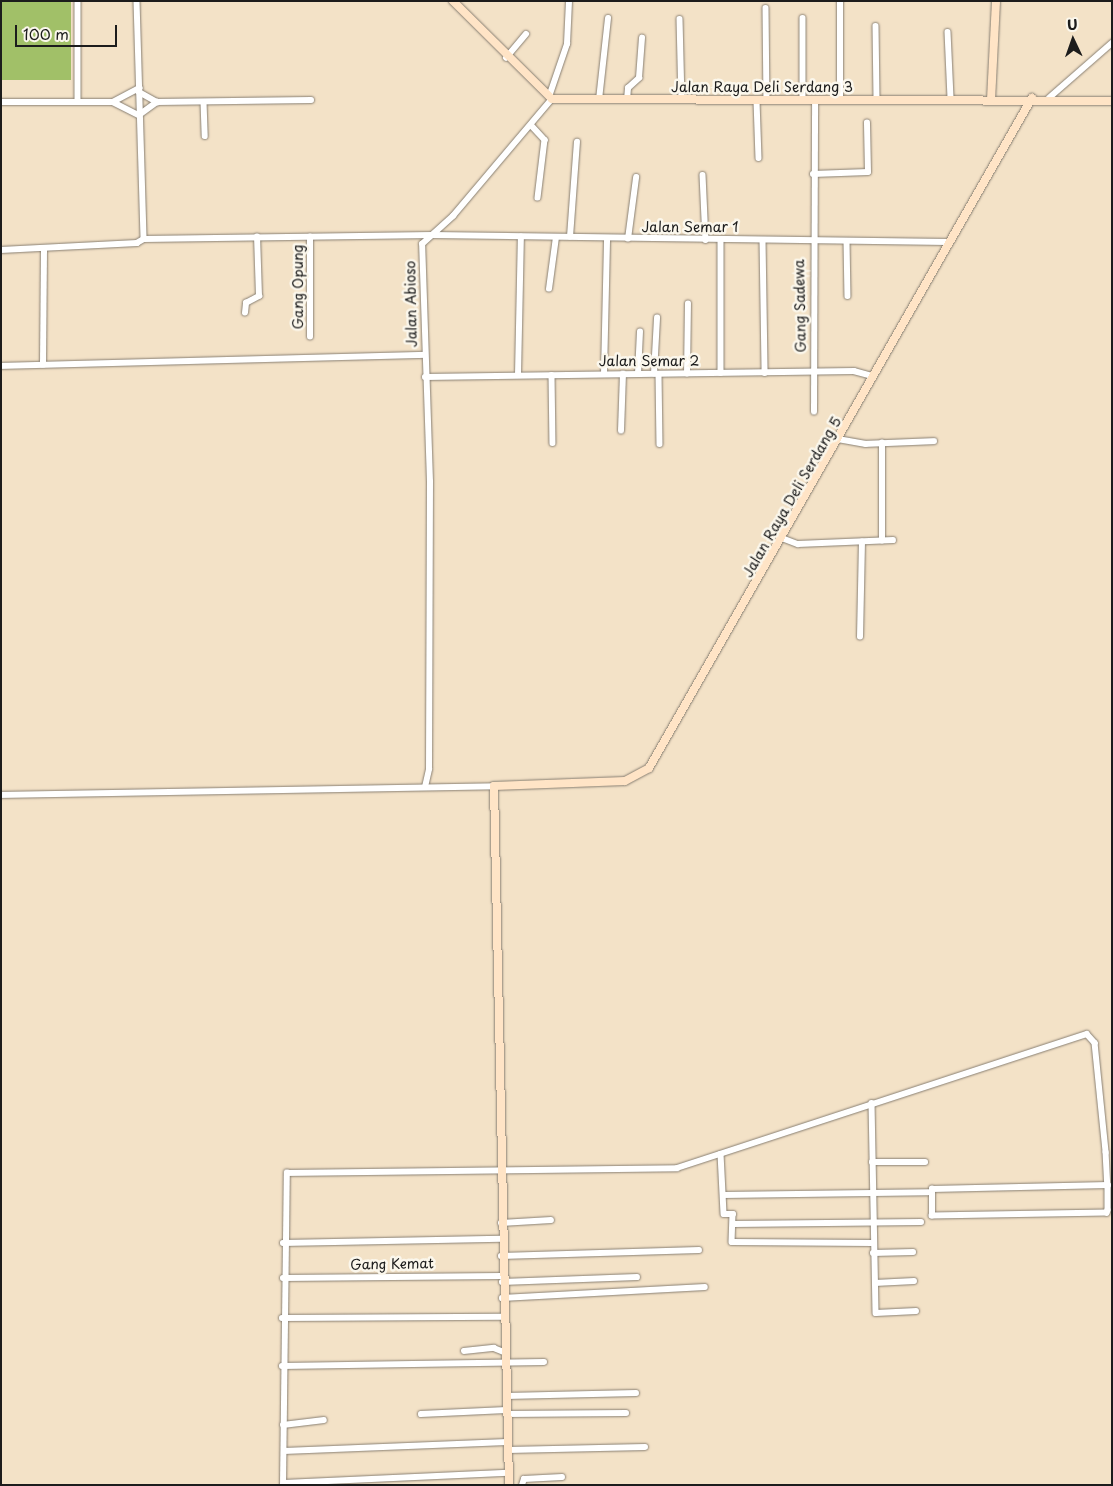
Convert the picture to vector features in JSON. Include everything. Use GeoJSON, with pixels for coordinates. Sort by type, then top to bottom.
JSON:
{"type":"FeatureCollection","features":[{"type":"Feature","properties":{"kind":"street"},"geometry":{"type":"LineString","coordinates":[[78,1],[78,102]]}},
{"type":"Feature","properties":{"kind":"street"},"geometry":{"type":"LineString","coordinates":[[137,1],[144,239]]}},
{"type":"Feature","properties":{"kind":"street"},"geometry":{"type":"LineString","coordinates":[[453,1],[506,58],[551,98]]}},
{"type":"Feature","properties":{"kind":"street","name":"Jalan Abioso"},"geometry":{"type":"LineString","coordinates":[[425,787],[429,769],[430,678],[422,244],[532,126],[551,98],[568,38],[569,1]]}},
{"type":"Feature","properties":{"kind":"street"},"geometry":{"type":"LineString","coordinates":[[840,1],[840,100]]}},
{"type":"Feature","properties":{"kind":"street"},"geometry":{"type":"LineString","coordinates":[[992,100],[996,1]]}},
{"type":"Feature","properties":{"kind":"street"},"geometry":{"type":"LineString","coordinates":[[766,8],[767,101]]}},
{"type":"Feature","properties":{"kind":"street"},"geometry":{"type":"LineString","coordinates":[[599,100],[608,18]]}},
{"type":"Feature","properties":{"kind":"street"},"geometry":{"type":"LineString","coordinates":[[803,18],[803,100]]}},
{"type":"Feature","properties":{"kind":"street"},"geometry":{"type":"LineString","coordinates":[[680,19],[682,100]]}},
{"type":"Feature","properties":{"kind":"street"},"geometry":{"type":"LineString","coordinates":[[876,26],[877,99]]}},
{"type":"Feature","properties":{"kind":"street"},"geometry":{"type":"LineString","coordinates":[[948,32],[951,98]]}},
{"type":"Feature","properties":{"kind":"street"},"geometry":{"type":"LineString","coordinates":[[506,58],[526,34]]}},
{"type":"Feature","properties":{"kind":"street"},"geometry":{"type":"LineString","coordinates":[[627,100],[628,88],[640,78],[642,38]]}},
{"type":"Feature","properties":{"kind":"street"},"geometry":{"type":"LineString","coordinates":[[1049,98],[1112,43]]}},
{"type":"Feature","properties":{"kind":"street"},"geometry":{"type":"LineString","coordinates":[[1,102],[113,102],[139,90]]}},
{"type":"Feature","properties":{"kind":"street"},"geometry":{"type":"LineString","coordinates":[[139,90],[157,102],[311,100]]}},
{"type":"Feature","properties":{"kind":"street","name":"Jalan Raya Deli Serdang 3"},"geometry":{"type":"LineString","coordinates":[[551,98],[757,101],[951,98],[1112,100]]}},
{"type":"Feature","properties":{"kind":"street","name":"Jalan Raya Deli Serdang 5"},"geometry":{"type":"LineString","coordinates":[[494,786],[625,781],[644,774],[838,440],[946,242],[1032,98]]}},
{"type":"Feature","properties":{"kind":"street","name":"Gang Sadewa"},"geometry":{"type":"LineString","coordinates":[[814,412],[812,240],[815,100]]}},
{"type":"Feature","properties":{"kind":"street"},"geometry":{"type":"LineString","coordinates":[[757,101],[760,158]]}},
{"type":"Feature","properties":{"kind":"street"},"geometry":{"type":"LineString","coordinates":[[113,102],[139,115]]}},
{"type":"Feature","properties":{"kind":"street"},"geometry":{"type":"LineString","coordinates":[[139,115],[157,102]]}},
{"type":"Feature","properties":{"kind":"street"},"geometry":{"type":"LineString","coordinates":[[204,102],[205,136]]}},
{"type":"Feature","properties":{"kind":"street"},"geometry":{"type":"LineString","coordinates":[[813,174],[868,172],[867,123]]}},
{"type":"Feature","properties":{"kind":"street"},"geometry":{"type":"LineString","coordinates":[[532,126],[545,140],[538,198]]}},
{"type":"Feature","properties":{"kind":"street"},"geometry":{"type":"LineString","coordinates":[[570,237],[577,142]]}},
{"type":"Feature","properties":{"kind":"street"},"geometry":{"type":"LineString","coordinates":[[703,175],[706,240]]}},
{"type":"Feature","properties":{"kind":"street"},"geometry":{"type":"LineString","coordinates":[[628,239],[636,178]]}},
{"type":"Feature","properties":{"kind":"street","name":"Jalan Semar 1"},"geometry":{"type":"LineString","coordinates":[[1,250],[61,249],[65,244],[137,244],[144,239],[310,236],[442,235],[608,239],[928,240],[946,242]]}},
{"type":"Feature","properties":{"kind":"street","name":"Gang Opung"},"geometry":{"type":"LineString","coordinates":[[310,236],[310,337]]}},
{"type":"Feature","properties":{"kind":"street"},"geometry":{"type":"LineString","coordinates":[[245,313],[247,302],[258,299],[257,237]]}},
{"type":"Feature","properties":{"kind":"street"},"geometry":{"type":"LineString","coordinates":[[518,375],[521,237]]}},
{"type":"Feature","properties":{"kind":"street"},"geometry":{"type":"LineString","coordinates":[[550,289],[556,237]]}},
{"type":"Feature","properties":{"kind":"street"},"geometry":{"type":"LineString","coordinates":[[604,374],[608,239]]}},
{"type":"Feature","properties":{"kind":"street"},"geometry":{"type":"LineString","coordinates":[[721,240],[721,373]]}},
{"type":"Feature","properties":{"kind":"street"},"geometry":{"type":"LineString","coordinates":[[763,240],[765,372]]}},
{"type":"Feature","properties":{"kind":"street"},"geometry":{"type":"LineString","coordinates":[[847,241],[848,296]]}},
{"type":"Feature","properties":{"kind":"street"},"geometry":{"type":"LineString","coordinates":[[43,365],[44,250]]}},
{"type":"Feature","properties":{"kind":"street"},"geometry":{"type":"LineString","coordinates":[[687,374],[688,304]]}},
{"type":"Feature","properties":{"kind":"street"},"geometry":{"type":"LineString","coordinates":[[657,318],[656,374],[660,444]]}},
{"type":"Feature","properties":{"kind":"street"},"geometry":{"type":"LineString","coordinates":[[638,374],[640,332]]}},
{"type":"Feature","properties":{"kind":"street"},"geometry":{"type":"LineString","coordinates":[[1,366],[425,355]]}},
{"type":"Feature","properties":{"kind":"street","name":"Jalan Semar 2"},"geometry":{"type":"LineString","coordinates":[[425,377],[765,372],[862,372],[872,376]]}},
{"type":"Feature","properties":{"kind":"street"},"geometry":{"type":"LineString","coordinates":[[621,431],[622,374]]}},
{"type":"Feature","properties":{"kind":"street"},"geometry":{"type":"LineString","coordinates":[[552,375],[553,443]]}},
{"type":"Feature","properties":{"kind":"street"},"geometry":{"type":"LineString","coordinates":[[838,440],[882,443],[934,441]]}},
{"type":"Feature","properties":{"kind":"street"},"geometry":{"type":"LineString","coordinates":[[882,443],[882,541]]}},
{"type":"Feature","properties":{"kind":"street"},"geometry":{"type":"LineString","coordinates":[[782,538],[794,544],[893,540]]}},
{"type":"Feature","properties":{"kind":"street"},"geometry":{"type":"LineString","coordinates":[[860,637],[862,542]]}},
{"type":"Feature","properties":{"kind":"street"},"geometry":{"type":"LineString","coordinates":[[1,795],[494,786],[500,1223],[509,1485]]}},
{"type":"Feature","properties":{"kind":"street"},"geometry":{"type":"LineString","coordinates":[[508,1473],[284,1484],[282,1318],[287,1173],[672,1169],[1087,1034],[1095,1043],[1108,1185],[1105,1214],[932,1216],[932,1189],[1108,1185]]}},
{"type":"Feature","properties":{"kind":"street"},"geometry":{"type":"LineString","coordinates":[[872,1103],[873,1253],[876,1313],[916,1311]]}},
{"type":"Feature","properties":{"kind":"street"},"geometry":{"type":"LineString","coordinates":[[721,1154],[724,1214],[733,1214],[732,1242],[873,1243]]}},
{"type":"Feature","properties":{"kind":"street"},"geometry":{"type":"LineString","coordinates":[[872,1162],[926,1162]]}},
{"type":"Feature","properties":{"kind":"street"},"geometry":{"type":"LineString","coordinates":[[723,1195],[928,1192]]}},
{"type":"Feature","properties":{"kind":"street"},"geometry":{"type":"LineString","coordinates":[[500,1223],[551,1220]]}},
{"type":"Feature","properties":{"kind":"street"},"geometry":{"type":"LineString","coordinates":[[733,1224],[921,1222]]}},
{"type":"Feature","properties":{"kind":"street"},"geometry":{"type":"LineString","coordinates":[[284,1243],[501,1239]]}},
{"type":"Feature","properties":{"kind":"street"},"geometry":{"type":"LineString","coordinates":[[501,1256],[699,1250]]}},
{"type":"Feature","properties":{"kind":"street"},"geometry":{"type":"LineString","coordinates":[[873,1253],[913,1252]]}},
{"type":"Feature","properties":{"kind":"street","name":"Gang Kemat"},"geometry":{"type":"LineString","coordinates":[[283,1278],[502,1279],[637,1277]]}},
{"type":"Feature","properties":{"kind":"street"},"geometry":{"type":"LineString","coordinates":[[874,1282],[914,1281]]}},
{"type":"Feature","properties":{"kind":"street"},"geometry":{"type":"LineString","coordinates":[[502,1298],[705,1286]]}},
{"type":"Feature","properties":{"kind":"street"},"geometry":{"type":"LineString","coordinates":[[282,1318],[503,1317]]}},
{"type":"Feature","properties":{"kind":"street"},"geometry":{"type":"LineString","coordinates":[[464,1351],[494,1348],[504,1352]]}},
{"type":"Feature","properties":{"kind":"street"},"geometry":{"type":"LineString","coordinates":[[282,1366],[544,1362]]}},
{"type":"Feature","properties":{"kind":"street"},"geometry":{"type":"LineString","coordinates":[[506,1396],[636,1394]]}},
{"type":"Feature","properties":{"kind":"street"},"geometry":{"type":"LineString","coordinates":[[421,1414],[506,1412],[626,1413]]}},
{"type":"Feature","properties":{"kind":"street"},"geometry":{"type":"LineString","coordinates":[[283,1426],[324,1420]]}},
{"type":"Feature","properties":{"kind":"street"},"geometry":{"type":"LineString","coordinates":[[284,1451],[507,1442]]}},
{"type":"Feature","properties":{"kind":"street"},"geometry":{"type":"LineString","coordinates":[[508,1450],[645,1447]]}},
{"type":"Feature","properties":{"kind":"street"},"geometry":{"type":"LineString","coordinates":[[522,1485],[524,1479],[562,1477]]}},
{"type":"Feature","properties":{"kind":"green space"},"geometry":{"type":"Polygon","coordinates":[[[1,1],[71,1],[71,80],[1,80],[1,1]]]}}]}
